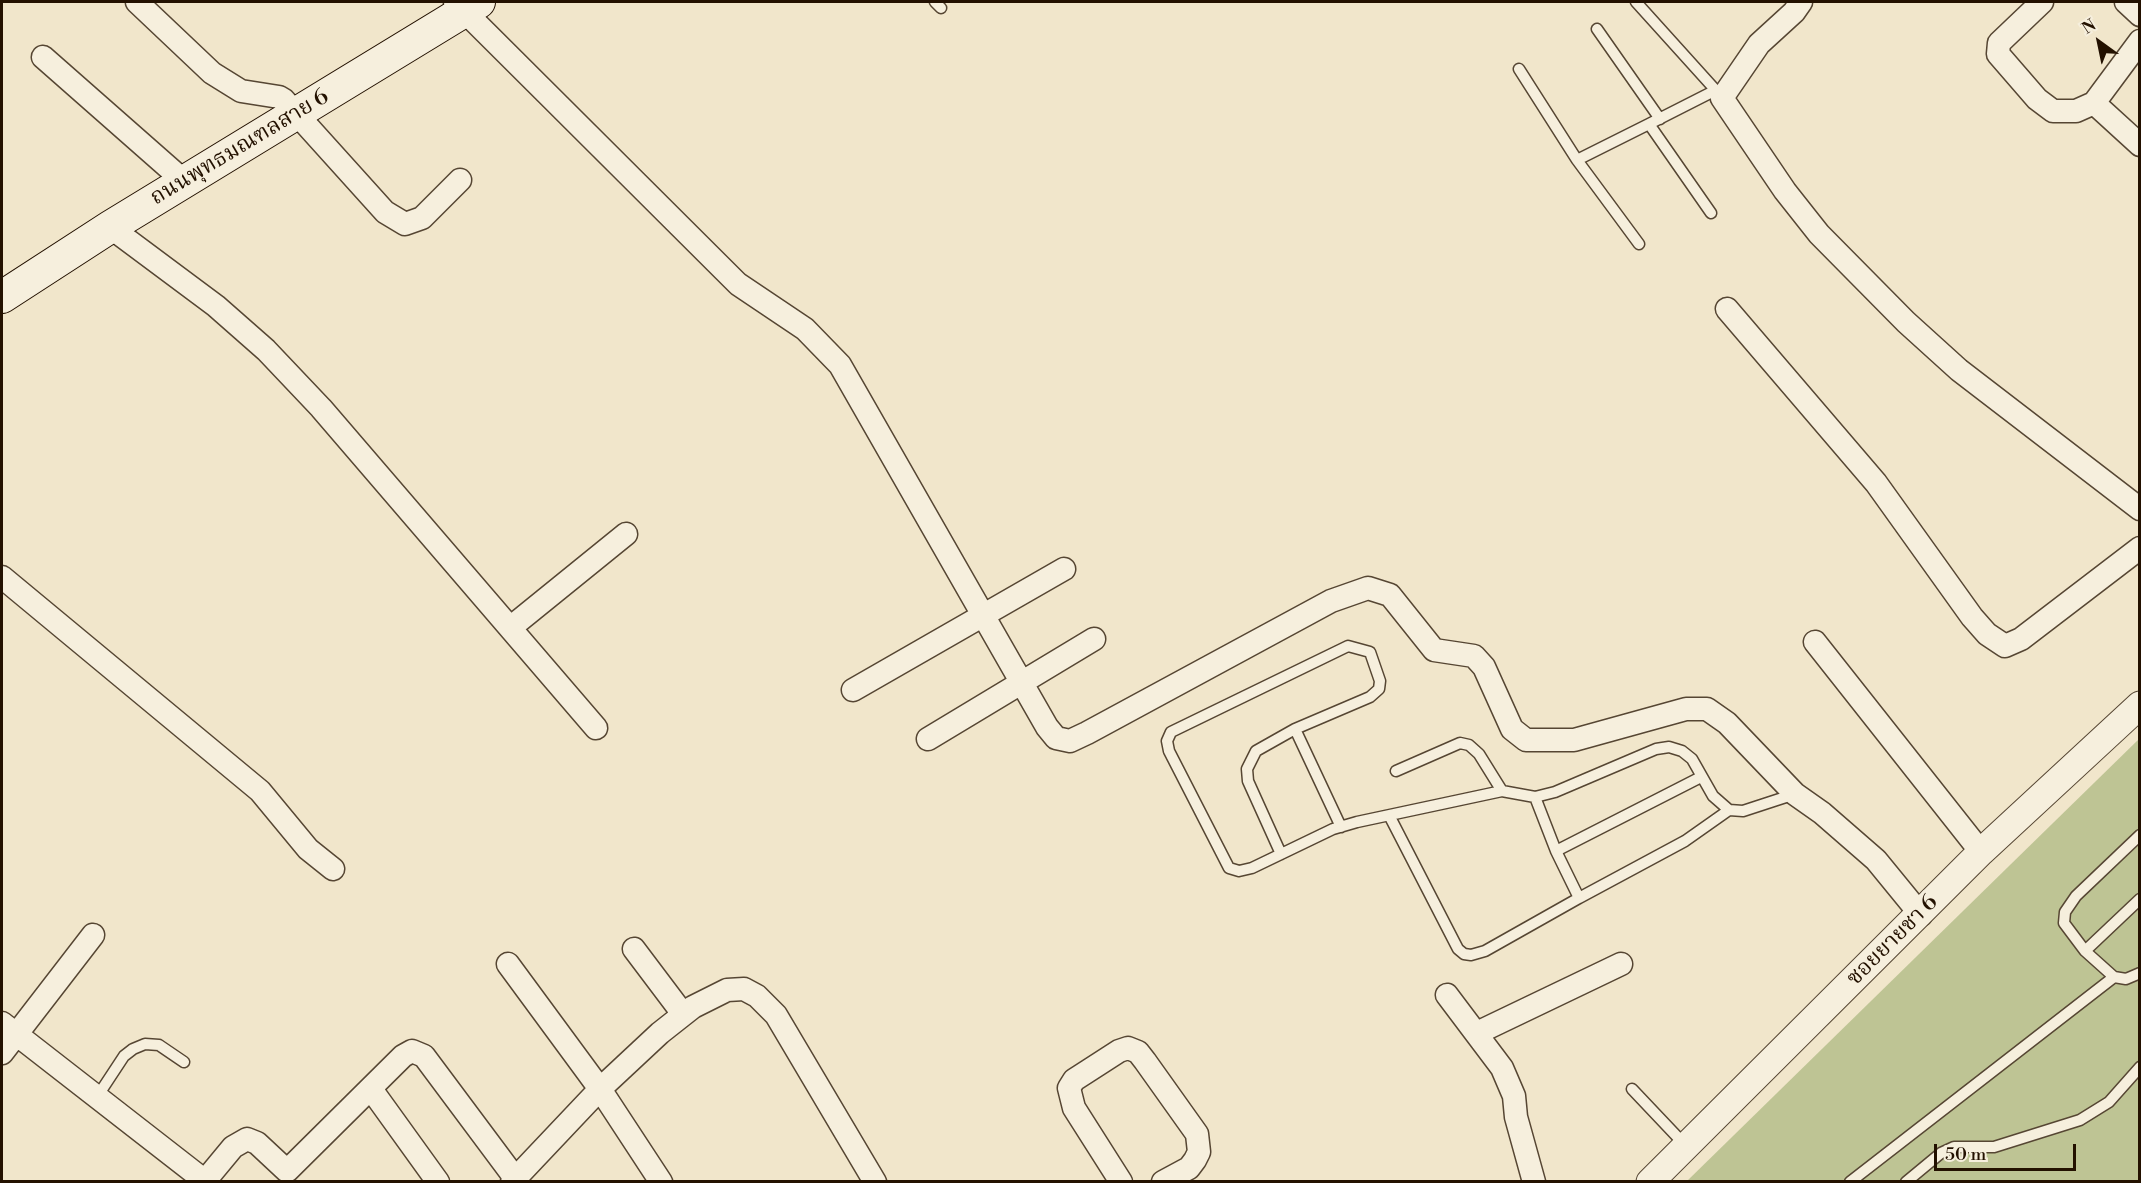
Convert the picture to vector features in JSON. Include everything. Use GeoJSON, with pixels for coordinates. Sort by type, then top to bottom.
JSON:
{"type":"FeatureCollection","features":[{"type":"Feature","properties":{"kind":"main road","name":"ถนนพุทธมณฑลสาย 6"},"geometry":{"type":"LineString","coordinates":[[2,297],[110,227],[295,115],[466,4]]}},
{"type":"Feature","properties":{"kind":"street"},"geometry":{"type":"LineString","coordinates":[[137,2],[212,73],[242,91],[279,97],[386,212],[405,224],[422,218],[460,180]]}},
{"type":"Feature","properties":{"kind":"street"},"geometry":{"type":"LineString","coordinates":[[1801,2],[1794,12],[1759,44],[1719,94],[1819,234],[1906,322],[1959,370],[2139,509]]}},
{"type":"Feature","properties":{"kind":"street"},"geometry":{"type":"LineString","coordinates":[[2042,2],[2000,43],[1998,54],[2037,99],[2053,111],[2076,111],[2094,103],[2139,41]]}},
{"type":"Feature","properties":{"kind":"street"},"geometry":{"type":"LineString","coordinates":[[2126,2],[2139,15]]}},
{"type":"Feature","properties":{"kind":"street"},"geometry":{"type":"LineString","coordinates":[[466,4],[738,284],[805,329],[840,365],[1047,727],[1056,738],[1070,741],[1331,601],[1368,588],[1390,595],[1434,650],[1474,656],[1484,667],[1512,729],[1526,740],[1574,740],[1686,710],[1707,709],[1727,723],[1795,794],[1876,860],[1921,915]]}},
{"type":"Feature","properties":{"kind":"street"},"geometry":{"type":"LineString","coordinates":[[43,57],[185,182]]}},
{"type":"Feature","properties":{"kind":"street"},"geometry":{"type":"LineString","coordinates":[[2094,103],[2139,145]]}},
{"type":"Feature","properties":{"kind":"street"},"geometry":{"type":"LineString","coordinates":[[110,227],[216,306],[267,350],[321,408],[596,728]]}},
{"type":"Feature","properties":{"kind":"street"},"geometry":{"type":"LineString","coordinates":[[1727,309],[1876,483],[1972,617],[1988,634],[2005,646],[2021,639],[2139,548]]}},
{"type":"Feature","properties":{"kind":"street"},"geometry":{"type":"LineString","coordinates":[[510,628],[626,534]]}},
{"type":"Feature","properties":{"kind":"street"},"geometry":{"type":"LineString","coordinates":[[853,690],[1064,569]]}},
{"type":"Feature","properties":{"kind":"street"},"geometry":{"type":"LineString","coordinates":[[2,577],[260,791],[308,849],[333,869]]}},
{"type":"Feature","properties":{"kind":"street"},"geometry":{"type":"LineString","coordinates":[[928,739],[1094,639]]}},
{"type":"Feature","properties":{"kind":"street"},"geometry":{"type":"LineString","coordinates":[[1815,642],[1981,852]]}},
{"type":"Feature","properties":{"kind":"street","name":"ซอยยายชา 6"},"geometry":{"type":"LineString","coordinates":[[1650,1182],[1921,915],[1981,852],[2139,705]]}},
{"type":"Feature","properties":{"kind":"street"},"geometry":{"type":"LineString","coordinates":[[2,1053],[9,1028],[93,935]]}},
{"type":"Feature","properties":{"kind":"street"},"geometry":{"type":"LineString","coordinates":[[634,949],[683,1014]]}},
{"type":"Feature","properties":{"kind":"street"},"geometry":{"type":"LineString","coordinates":[[508,964],[600,1089],[661,1182]]}},
{"type":"Feature","properties":{"kind":"street"},"geometry":{"type":"LineString","coordinates":[[1477,1033],[1621,964]]}},
{"type":"Feature","properties":{"kind":"street"},"geometry":{"type":"LineString","coordinates":[[9,1028],[204,1181],[233,1147],[247,1139],[257,1143],[294,1176],[371,1089],[403,1056],[412,1051],[424,1056],[515,1180],[600,1089],[683,1014],[727,990],[744,990],[757,996],[776,1015],[875,1182]]}},
{"type":"Feature","properties":{"kind":"street"},"geometry":{"type":"LineString","coordinates":[[1447,995],[1503,1068],[1512,1090],[1516,1117],[1534,1182]]}},
{"type":"Feature","properties":{"kind":"street"},"geometry":{"type":"LineString","coordinates":[[1121,1182],[1074,1108],[1069,1088],[1074,1080],[1119,1051],[1128,1048],[1138,1052],[1197,1134],[1199,1152],[1195,1160],[1189,1168],[1162,1182]]}},
{"type":"Feature","properties":{"kind":"street"},"geometry":{"type":"LineString","coordinates":[[371,1089],[438,1182]]}},
{"type":"Feature","properties":{"kind":"lane"},"geometry":{"type":"LineString","coordinates":[[1578,160],[1649,124],[1719,94],[1636,2]]}},
{"type":"Feature","properties":{"kind":"lane"},"geometry":{"type":"LineString","coordinates":[[1597,29],[1660,120]]}},
{"type":"Feature","properties":{"kind":"lane"},"geometry":{"type":"LineString","coordinates":[[1519,69],[1578,160],[1638,244]]}},
{"type":"Feature","properties":{"kind":"lane"},"geometry":{"type":"LineString","coordinates":[[1649,124],[1711,213]]}},
{"type":"Feature","properties":{"kind":"lane"},"geometry":{"type":"LineString","coordinates":[[1281,854],[1248,781],[1247,769],[1256,751],[1295,729],[1370,697],[1379,689],[1380,681],[1370,652],[1348,646],[1170,732],[1167,741],[1169,752],[1229,868],[1239,872],[1252,868],[1341,826],[1502,790],[1535,797],[1555,792],[1656,749],[1669,747],[1682,751],[1692,759],[1713,796],[1729,810],[1743,811],[1795,794]]}},
{"type":"Feature","properties":{"kind":"lane"},"geometry":{"type":"LineString","coordinates":[[1295,729],[1341,826]]}},
{"type":"Feature","properties":{"kind":"lane"},"geometry":{"type":"LineString","coordinates":[[1396,771],[1460,743],[1469,745],[1479,754],[1502,790]]}},
{"type":"Feature","properties":{"kind":"lane"},"geometry":{"type":"LineString","coordinates":[[1556,851],[1701,777]]}},
{"type":"Feature","properties":{"kind":"lane"},"geometry":{"type":"LineString","coordinates":[[1535,797],[1556,851],[1580,898]]}},
{"type":"Feature","properties":{"kind":"lane"},"geometry":{"type":"LineString","coordinates":[[1390,816],[1458,949],[1464,954],[1471,955],[1485,951],[1684,841],[1729,810]]}},
{"type":"Feature","properties":{"kind":"lane"},"geometry":{"type":"LineString","coordinates":[[2139,835],[2076,896],[2065,912],[2064,923],[2085,951],[2114,977],[2126,979],[2139,972]]}},
{"type":"Feature","properties":{"kind":"lane"},"geometry":{"type":"LineString","coordinates":[[2085,951],[2139,899]]}},
{"type":"Feature","properties":{"kind":"lane"},"geometry":{"type":"LineString","coordinates":[[1850,1182],[2114,977]]}},
{"type":"Feature","properties":{"kind":"lane"},"geometry":{"type":"LineString","coordinates":[[97,1097],[124,1056],[139,1046],[159,1045],[184,1062]]}},
{"type":"Feature","properties":{"kind":"lane"},"geometry":{"type":"LineString","coordinates":[[1906,1182],[1941,1153],[1954,1147],[1994,1148],[2080,1120],[2109,1102],[2139,1067]]}},
{"type":"Feature","properties":{"kind":"lane"},"geometry":{"type":"LineString","coordinates":[[1632,1089],[1686,1146]]}},
{"type":"Feature","properties":{"kind":"green space"},"geometry":{"type":"Polygon","coordinates":[[[2139,739],[2139,1181],[1686,1182],[2009,866],[2139,739]]]}}]}
